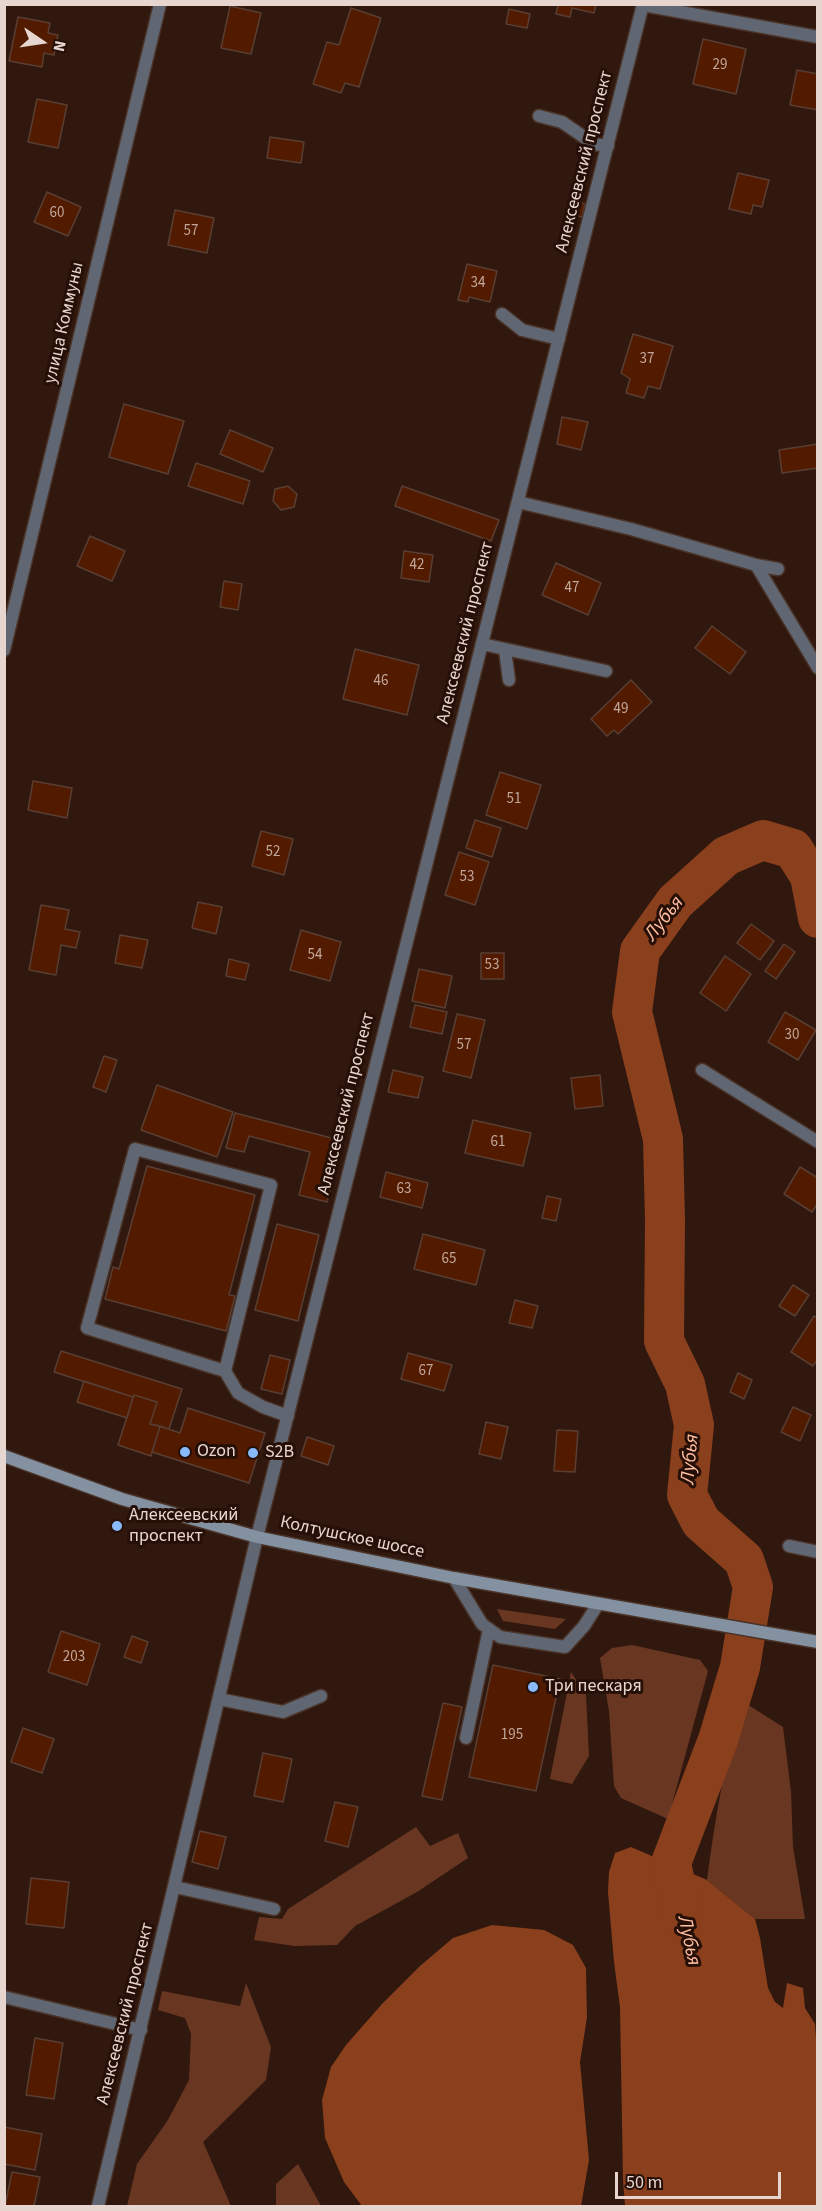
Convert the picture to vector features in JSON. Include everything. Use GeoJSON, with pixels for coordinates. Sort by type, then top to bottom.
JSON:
{"type":"FeatureCollection","features":[{"type":"Feature","properties":{"kind":"main road","name":"Колтушское шоссе"},"geometry":{"type":"LineString","coordinates":[[4,1456],[122,1499],[257,1537],[454,1578],[795,1639]]}},
{"type":"Feature","properties":{"kind":"main road"},"geometry":{"type":"LineString","coordinates":[[795,1639],[818,1642]]}},
{"type":"Feature","properties":{"kind":"main road"},"geometry":{"type":"LineString","coordinates":[[795,1639],[818,1647]]}},
{"type":"Feature","properties":{"kind":"street","name":"улица Коммуны"},"geometry":{"type":"LineString","coordinates":[[4,651],[159,4]]}},
{"type":"Feature","properties":{"kind":"street"},"geometry":{"type":"LineString","coordinates":[[643,5],[818,37]]}},
{"type":"Feature","properties":{"kind":"street","name":"Алексеевский проспект"},"geometry":{"type":"LineString","coordinates":[[98,2206],[257,1537],[643,5]]}},
{"type":"Feature","properties":{"kind":"street"},"geometry":{"type":"LineString","coordinates":[[538,116],[562,122],[594,144],[608,146]]}},
{"type":"Feature","properties":{"kind":"street"},"geometry":{"type":"LineString","coordinates":[[502,314],[522,330],[560,339]]}},
{"type":"Feature","properties":{"kind":"street"},"geometry":{"type":"LineString","coordinates":[[518,502],[631,529],[756,565],[778,569]]}},
{"type":"Feature","properties":{"kind":"street"},"geometry":{"type":"LineString","coordinates":[[756,565],[818,668]]}},
{"type":"Feature","properties":{"kind":"street"},"geometry":{"type":"LineString","coordinates":[[482,644],[606,671]]}},
{"type":"Feature","properties":{"kind":"street"},"geometry":{"type":"LineString","coordinates":[[505,650],[508,680]]}},
{"type":"Feature","properties":{"kind":"street"},"geometry":{"type":"LineString","coordinates":[[702,1070],[818,1142]]}},
{"type":"Feature","properties":{"kind":"street"},"geometry":{"type":"LineString","coordinates":[[225,1371],[271,1185],[135,1149],[87,1328],[225,1371],[238,1393],[263,1407],[288,1416]]}},
{"type":"Feature","properties":{"kind":"street"},"geometry":{"type":"LineString","coordinates":[[789,1546],[818,1552]]}},
{"type":"Feature","properties":{"kind":"street"},"geometry":{"type":"LineString","coordinates":[[454,1578],[482,1624],[500,1637],[565,1647],[584,1626],[598,1604]]}},
{"type":"Feature","properties":{"kind":"street"},"geometry":{"type":"LineString","coordinates":[[466,1738],[489,1629]]}},
{"type":"Feature","properties":{"kind":"street"},"geometry":{"type":"LineString","coordinates":[[219,1699],[283,1712],[321,1695]]}},
{"type":"Feature","properties":{"kind":"street"},"geometry":{"type":"LineString","coordinates":[[174,1887],[274,1909]]}},
{"type":"Feature","properties":{"kind":"street"},"geometry":{"type":"LineString","coordinates":[[4,1997],[141,2030]]}},
{"type":"Feature","properties":{"kind":"shaded area"},"geometry":{"type":"Polygon","coordinates":[[[497,1609],[566,1619],[555,1629],[503,1621],[497,1609]]]}},
{"type":"Feature","properties":{"kind":"shaded area"},"geometry":{"type":"Polygon","coordinates":[[[632,1645],[700,1660],[708,1671],[668,1819],[621,1798],[614,1786],[609,1711],[600,1658],[612,1648],[632,1645]]]}},
{"type":"Feature","properties":{"kind":"shaded area"},"geometry":{"type":"Polygon","coordinates":[[[571,1672],[586,1695],[589,1756],[572,1784],[550,1779],[571,1672]]]}},
{"type":"Feature","properties":{"kind":"shaded area"},"geometry":{"type":"Polygon","coordinates":[[[742,1701],[783,1727],[791,1792],[793,1847],[805,1919],[755,1919],[707,1880],[721,1790],[742,1701]]]}},
{"type":"Feature","properties":{"kind":"shaded area"},"geometry":{"type":"Polygon","coordinates":[[[416,1827],[430,1846],[458,1833],[468,1858],[417,1892],[355,1926],[337,1945],[294,1946],[254,1940],[259,1917],[282,1919],[288,1909],[416,1827]]]}},
{"type":"Feature","properties":{"kind":"shaded area"},"geometry":{"type":"Polygon","coordinates":[[[246,1983],[271,2047],[266,2080],[203,2142],[231,2206],[127,2206],[137,2164],[168,2120],[189,2080],[191,2034],[185,2018],[158,2010],[162,1991],[240,2006],[246,1983]]]}},
{"type":"Feature","properties":{"kind":"shaded area"},"geometry":{"type":"Polygon","coordinates":[[[298,2164],[321,2206],[276,2206],[276,2184],[298,2164]]]}},
{"type":"Feature","properties":{"kind":"water"},"geometry":{"type":"Polygon","coordinates":[[[631,1847],[707,1880],[755,1919],[768,1988],[775,2002],[783,2008],[787,1983],[803,1988],[805,2008],[815,2024],[818,2067],[817,2206],[625,2206],[620,2007],[608,1892],[609,1872],[615,1853],[631,1847]]]}},
{"type":"Feature","properties":{"kind":"water"},"geometry":{"type":"Polygon","coordinates":[[[492,1925],[544,1930],[573,1945],[586,1968],[587,2017],[580,2062],[589,2160],[581,2206],[362,2206],[344,2182],[325,2138],[322,2100],[331,2067],[346,2045],[382,2004],[420,1966],[453,1938],[492,1925]]]}},
{"type":"Feature","properties":{"kind":"building"},"geometry":{"type":"Polygon","coordinates":[[[555,4],[596,4],[594,13],[572,8],[570,17],[556,14],[558,5],[555,4]]]}},
{"type":"Feature","properties":{"kind":"building"},"geometry":{"type":"Polygon","coordinates":[[[230,6],[261,13],[251,54],[221,48],[230,6]]]}},
{"type":"Feature","properties":{"kind":"building"},"geometry":{"type":"Polygon","coordinates":[[[351,8],[381,18],[359,87],[345,83],[341,93],[313,84],[327,42],[339,45],[351,8]]]}},
{"type":"Feature","properties":{"kind":"building"},"geometry":{"type":"Polygon","coordinates":[[[509,9],[530,14],[527,28],[506,24],[509,9]]]}},
{"type":"Feature","properties":{"kind":"building"},"geometry":{"type":"Polygon","coordinates":[[[18,17],[50,23],[48,33],[58,35],[54,55],[44,53],[42,67],[9,61],[18,17]]]}},
{"type":"Feature","properties":{"kind":"building"},"geometry":{"type":"Polygon","coordinates":[[[703,39],[746,49],[736,94],[693,84],[703,39]]]}},
{"type":"Feature","properties":{"kind":"building"},"geometry":{"type":"Polygon","coordinates":[[[797,70],[818,74],[818,110],[790,105],[797,70]]]}},
{"type":"Feature","properties":{"kind":"building"},"geometry":{"type":"Polygon","coordinates":[[[37,99],[67,105],[58,148],[28,142],[37,99]]]}},
{"type":"Feature","properties":{"kind":"building"},"geometry":{"type":"Polygon","coordinates":[[[270,137],[304,142],[301,163],[267,158],[270,137]]]}},
{"type":"Feature","properties":{"kind":"building"},"geometry":{"type":"Polygon","coordinates":[[[738,173],[769,180],[762,207],[753,205],[751,214],[729,209],[738,173]]]}},
{"type":"Feature","properties":{"kind":"building"},"geometry":{"type":"Polygon","coordinates":[[[47,192],[81,207],[68,236],[34,222],[47,192]]]}},
{"type":"Feature","properties":{"kind":"building"},"geometry":{"type":"Polygon","coordinates":[[[578,202],[585,204],[582,217],[575,215],[578,202]]]}},
{"type":"Feature","properties":{"kind":"building"},"geometry":{"type":"Polygon","coordinates":[[[175,210],[214,218],[207,253],[168,245],[175,210]]]}},
{"type":"Feature","properties":{"kind":"building"},"geometry":{"type":"Polygon","coordinates":[[[467,264],[497,271],[490,302],[469,297],[468,302],[458,300],[467,264]]]}},
{"type":"Feature","properties":{"kind":"building"},"geometry":{"type":"Polygon","coordinates":[[[633,334],[673,346],[660,389],[648,386],[644,398],[626,393],[630,379],[621,373],[633,334]]]}},
{"type":"Feature","properties":{"kind":"building"},"geometry":{"type":"Polygon","coordinates":[[[124,404],[184,421],[168,474],[109,457],[124,404]]]}},
{"type":"Feature","properties":{"kind":"building"},"geometry":{"type":"Polygon","coordinates":[[[562,417],[588,422],[581,450],[557,444],[562,417]]]}},
{"type":"Feature","properties":{"kind":"building"},"geometry":{"type":"Polygon","coordinates":[[[230,430],[273,448],[263,472],[220,454],[230,430]]]}},
{"type":"Feature","properties":{"kind":"building"},"geometry":{"type":"Polygon","coordinates":[[[818,444],[818,468],[782,473],[779,450],[818,444]]]}},
{"type":"Feature","properties":{"kind":"building"},"geometry":{"type":"Polygon","coordinates":[[[196,463],[250,481],[243,504],[188,486],[196,463]]]}},
{"type":"Feature","properties":{"kind":"building"},"geometry":{"type":"Polygon","coordinates":[[[288,486],[297,494],[294,507],[281,510],[273,501],[275,489],[288,486]]]}},
{"type":"Feature","properties":{"kind":"building"},"geometry":{"type":"Polygon","coordinates":[[[402,486],[499,520],[491,541],[395,506],[402,486]]]}},
{"type":"Feature","properties":{"kind":"building"},"geometry":{"type":"Polygon","coordinates":[[[90,536],[125,551],[112,581],[77,566],[90,536]]]}},
{"type":"Feature","properties":{"kind":"building"},"geometry":{"type":"Polygon","coordinates":[[[404,551],[433,555],[429,582],[401,578],[404,551]]]}},
{"type":"Feature","properties":{"kind":"building"},"geometry":{"type":"Polygon","coordinates":[[[556,563],[601,583],[588,615],[542,595],[556,563]]]}},
{"type":"Feature","properties":{"kind":"building"},"geometry":{"type":"Polygon","coordinates":[[[224,581],[242,584],[238,610],[220,607],[224,581]]]}},
{"type":"Feature","properties":{"kind":"building"},"geometry":{"type":"Polygon","coordinates":[[[712,626],[746,652],[730,674],[695,648],[712,626]]]}},
{"type":"Feature","properties":{"kind":"building"},"geometry":{"type":"Polygon","coordinates":[[[355,649],[419,665],[407,715],[343,699],[355,649]]]}},
{"type":"Feature","properties":{"kind":"building"},"geometry":{"type":"Polygon","coordinates":[[[631,680],[652,702],[618,734],[614,730],[607,736],[591,719],[631,680]]]}},
{"type":"Feature","properties":{"kind":"building"},"geometry":{"type":"Polygon","coordinates":[[[500,772],[541,785],[527,829],[486,815],[500,772]]]}},
{"type":"Feature","properties":{"kind":"building"},"geometry":{"type":"Polygon","coordinates":[[[33,781],[72,788],[67,818],[28,810],[33,781]]]}},
{"type":"Feature","properties":{"kind":"building"},"geometry":{"type":"Polygon","coordinates":[[[475,820],[501,828],[492,857],[466,848],[475,820]]]}},
{"type":"Feature","properties":{"kind":"building"},"geometry":{"type":"Polygon","coordinates":[[[261,831],[293,839],[284,875],[252,866],[261,831]]]}},
{"type":"Feature","properties":{"kind":"building"},"geometry":{"type":"Polygon","coordinates":[[[459,852],[489,862],[475,905],[445,895],[459,852]]]}},
{"type":"Feature","properties":{"kind":"building"},"geometry":{"type":"Polygon","coordinates":[[[198,902],[222,907],[216,934],[192,928],[198,902]]]}},
{"type":"Feature","properties":{"kind":"building"},"geometry":{"type":"Polygon","coordinates":[[[41,905],[69,910],[65,929],[80,932],[76,948],[61,945],[56,975],[29,970],[41,905]]]}},
{"type":"Feature","properties":{"kind":"building"},"geometry":{"type":"Polygon","coordinates":[[[751,924],[774,941],[760,960],[737,943],[751,924]]]}},
{"type":"Feature","properties":{"kind":"building"},"geometry":{"type":"Polygon","coordinates":[[[301,930],[341,942],[330,981],[290,970],[301,930]]]}},
{"type":"Feature","properties":{"kind":"building"},"geometry":{"type":"Polygon","coordinates":[[[120,935],[148,940],[142,968],[115,963],[120,935]]]}},
{"type":"Feature","properties":{"kind":"building"},"geometry":{"type":"Polygon","coordinates":[[[784,944],[795,952],[776,979],[765,971],[784,944]]]}},
{"type":"Feature","properties":{"kind":"building"},"geometry":{"type":"Polygon","coordinates":[[[481,953],[504,953],[504,979],[481,979],[481,953]]]}},
{"type":"Feature","properties":{"kind":"building"},"geometry":{"type":"Polygon","coordinates":[[[725,956],[751,974],[726,1011],[700,993],[725,956]]]}},
{"type":"Feature","properties":{"kind":"building"},"geometry":{"type":"Polygon","coordinates":[[[229,959],[249,964],[245,980],[226,976],[229,959]]]}},
{"type":"Feature","properties":{"kind":"building"},"geometry":{"type":"Polygon","coordinates":[[[419,969],[452,976],[445,1008],[412,1001],[419,969]]]}},
{"type":"Feature","properties":{"kind":"building"},"geometry":{"type":"Polygon","coordinates":[[[415,1005],[447,1012],[442,1034],[410,1027],[415,1005]]]}},
{"type":"Feature","properties":{"kind":"building"},"geometry":{"type":"Polygon","coordinates":[[[785,1012],[816,1030],[798,1060],[768,1042],[785,1012]]]}},
{"type":"Feature","properties":{"kind":"building"},"geometry":{"type":"Polygon","coordinates":[[[457,1014],[485,1020],[471,1078],[443,1071],[457,1014]]]}},
{"type":"Feature","properties":{"kind":"building"},"geometry":{"type":"Polygon","coordinates":[[[104,1056],[117,1060],[106,1092],[93,1087],[104,1056]]]}},
{"type":"Feature","properties":{"kind":"building"},"geometry":{"type":"Polygon","coordinates":[[[393,1070],[423,1077],[418,1098],[388,1092],[393,1070]]]}},
{"type":"Feature","properties":{"kind":"building"},"geometry":{"type":"Polygon","coordinates":[[[600,1075],[603,1106],[575,1109],[571,1078],[600,1075]]]}},
{"type":"Feature","properties":{"kind":"building"},"geometry":{"type":"Polygon","coordinates":[[[157,1085],[233,1112],[217,1157],[141,1130],[157,1085]]]}},
{"type":"Feature","properties":{"kind":"building"},"geometry":{"type":"Polygon","coordinates":[[[235,1113],[343,1141],[327,1202],[299,1195],[310,1152],[249,1136],[244,1152],[226,1148],[235,1113]]]}},
{"type":"Feature","properties":{"kind":"building"},"geometry":{"type":"Polygon","coordinates":[[[473,1120],[531,1133],[523,1166],[465,1153],[473,1120]]]}},
{"type":"Feature","properties":{"kind":"building"},"geometry":{"type":"Polygon","coordinates":[[[147,1166],[255,1195],[229,1295],[235,1296],[226,1331],[105,1299],[113,1267],[119,1269],[147,1166]]]}},
{"type":"Feature","properties":{"kind":"building"},"geometry":{"type":"Polygon","coordinates":[[[800,1167],[818,1178],[818,1203],[812,1212],[784,1194],[800,1167]]]}},
{"type":"Feature","properties":{"kind":"building"},"geometry":{"type":"Polygon","coordinates":[[[386,1172],[428,1183],[422,1208],[380,1197],[386,1172]]]}},
{"type":"Feature","properties":{"kind":"building"},"geometry":{"type":"Polygon","coordinates":[[[547,1196],[561,1199],[556,1221],[542,1218],[547,1196]]]}},
{"type":"Feature","properties":{"kind":"building"},"geometry":{"type":"Polygon","coordinates":[[[277,1224],[319,1235],[298,1321],[255,1310],[277,1224]]]}},
{"type":"Feature","properties":{"kind":"building"},"geometry":{"type":"Polygon","coordinates":[[[423,1234],[485,1250],[476,1285],[414,1269],[423,1234]]]}},
{"type":"Feature","properties":{"kind":"building"},"geometry":{"type":"Polygon","coordinates":[[[793,1285],[809,1295],[795,1316],[779,1306],[793,1285]]]}},
{"type":"Feature","properties":{"kind":"building"},"geometry":{"type":"Polygon","coordinates":[[[515,1300],[538,1306],[532,1328],[509,1323],[515,1300]]]}},
{"type":"Feature","properties":{"kind":"building"},"geometry":{"type":"Polygon","coordinates":[[[814,1316],[818,1318],[818,1359],[813,1366],[791,1352],[814,1316]]]}},
{"type":"Feature","properties":{"kind":"building"},"geometry":{"type":"Polygon","coordinates":[[[61,1351],[182,1389],[169,1429],[150,1424],[157,1402],[134,1395],[133,1397],[54,1372],[61,1351]]]}},
{"type":"Feature","properties":{"kind":"building"},"geometry":{"type":"Polygon","coordinates":[[[408,1353],[452,1365],[444,1391],[401,1379],[408,1353]]]}},
{"type":"Feature","properties":{"kind":"building"},"geometry":{"type":"Polygon","coordinates":[[[270,1355],[290,1360],[282,1394],[261,1389],[270,1355]]]}},
{"type":"Feature","properties":{"kind":"building"},"geometry":{"type":"Polygon","coordinates":[[[738,1373],[752,1380],[744,1399],[730,1392],[738,1373]]]}},
{"type":"Feature","properties":{"kind":"building"},"geometry":{"type":"Polygon","coordinates":[[[84,1381],[133,1397],[127,1418],[77,1402],[84,1381]]]}},
{"type":"Feature","properties":{"kind":"building"},"geometry":{"type":"Polygon","coordinates":[[[134,1395],[157,1402],[150,1424],[160,1426],[151,1456],[118,1445],[134,1395]]]}},
{"type":"Feature","properties":{"kind":"building"},"geometry":{"type":"Polygon","coordinates":[[[793,1407],[811,1415],[800,1441],[781,1432],[793,1407]]]}},
{"type":"Feature","properties":{"kind":"building"},"geometry":{"type":"Polygon","coordinates":[[[188,1408],[265,1433],[249,1483],[152,1452],[160,1426],[180,1433],[188,1408]]]}},
{"type":"Feature","properties":{"kind":"building"},"geometry":{"type":"Polygon","coordinates":[[[486,1422],[508,1427],[501,1459],[479,1454],[486,1422]]]}},
{"type":"Feature","properties":{"kind":"building"},"geometry":{"type":"Polygon","coordinates":[[[557,1430],[578,1431],[575,1472],[554,1471],[557,1430]]]}},
{"type":"Feature","properties":{"kind":"building"},"geometry":{"type":"Polygon","coordinates":[[[307,1437],[334,1446],[328,1465],[301,1456],[307,1437]]]}},
{"type":"Feature","properties":{"kind":"building"},"geometry":{"type":"Polygon","coordinates":[[[61,1631],[100,1644],[87,1685],[48,1672],[61,1631]]]}},
{"type":"Feature","properties":{"kind":"building"},"geometry":{"type":"Polygon","coordinates":[[[132,1636],[148,1642],[141,1663],[124,1657],[132,1636]]]}},
{"type":"Feature","properties":{"kind":"building"},"geometry":{"type":"Polygon","coordinates":[[[493,1665],[560,1679],[536,1791],[469,1777],[493,1665]]]}},
{"type":"Feature","properties":{"kind":"building"},"geometry":{"type":"Polygon","coordinates":[[[443,1703],[462,1707],[442,1800],[422,1796],[443,1703]]]}},
{"type":"Feature","properties":{"kind":"building"},"geometry":{"type":"Polygon","coordinates":[[[23,1728],[54,1739],[42,1773],[11,1762],[23,1728]]]}},
{"type":"Feature","properties":{"kind":"building"},"geometry":{"type":"Polygon","coordinates":[[[263,1753],[292,1759],[283,1802],[254,1796],[263,1753]]]}},
{"type":"Feature","properties":{"kind":"building"},"geometry":{"type":"Polygon","coordinates":[[[335,1802],[358,1807],[348,1847],[325,1841],[335,1802]]]}},
{"type":"Feature","properties":{"kind":"building"},"geometry":{"type":"Polygon","coordinates":[[[200,1831],[226,1837],[218,1869],[192,1862],[200,1831]]]}},
{"type":"Feature","properties":{"kind":"building"},"geometry":{"type":"Polygon","coordinates":[[[31,1878],[69,1882],[64,1928],[26,1924],[31,1878]]]}},
{"type":"Feature","properties":{"kind":"building"},"geometry":{"type":"Polygon","coordinates":[[[35,2038],[63,2043],[54,2099],[26,2095],[35,2038]]]}},
{"type":"Feature","properties":{"kind":"building"},"geometry":{"type":"Polygon","coordinates":[[[4,2127],[42,2134],[35,2170],[4,2164],[4,2127]]]}},
{"type":"Feature","properties":{"kind":"building"},"geometry":{"type":"Polygon","coordinates":[[[12,2172],[40,2177],[34,2206],[5,2206],[12,2172]]]}},
{"type":"Feature","properties":{"kind":"waterway","name":"Лубья"},"geometry":{"type":"LineString","coordinates":[[682,1916],[671,1863],[718,1740],[740,1667],[753,1587],[744,1560],[701,1522],[687,1495],[694,1425],[685,1384],[664,1341],[663,1139],[632,1012],[640,951],[675,902],[726,856],[763,840],[793,849],[810,876],[818,918]]}},
{"type":"Feature","properties":{"kind":"place","name":"Ozon"},"geometry":{"type":"Point","coordinates":[185,1452]}},
{"type":"Feature","properties":{"kind":"place","name":"S2B"},"geometry":{"type":"Point","coordinates":[253,1453]}},
{"type":"Feature","properties":{"kind":"place","name":"Алексеевский проспект"},"geometry":{"type":"Point","coordinates":[117,1526]}},
{"type":"Feature","properties":{"kind":"place","name":"Три пескаря"},"geometry":{"type":"Point","coordinates":[533,1687]}}]}
